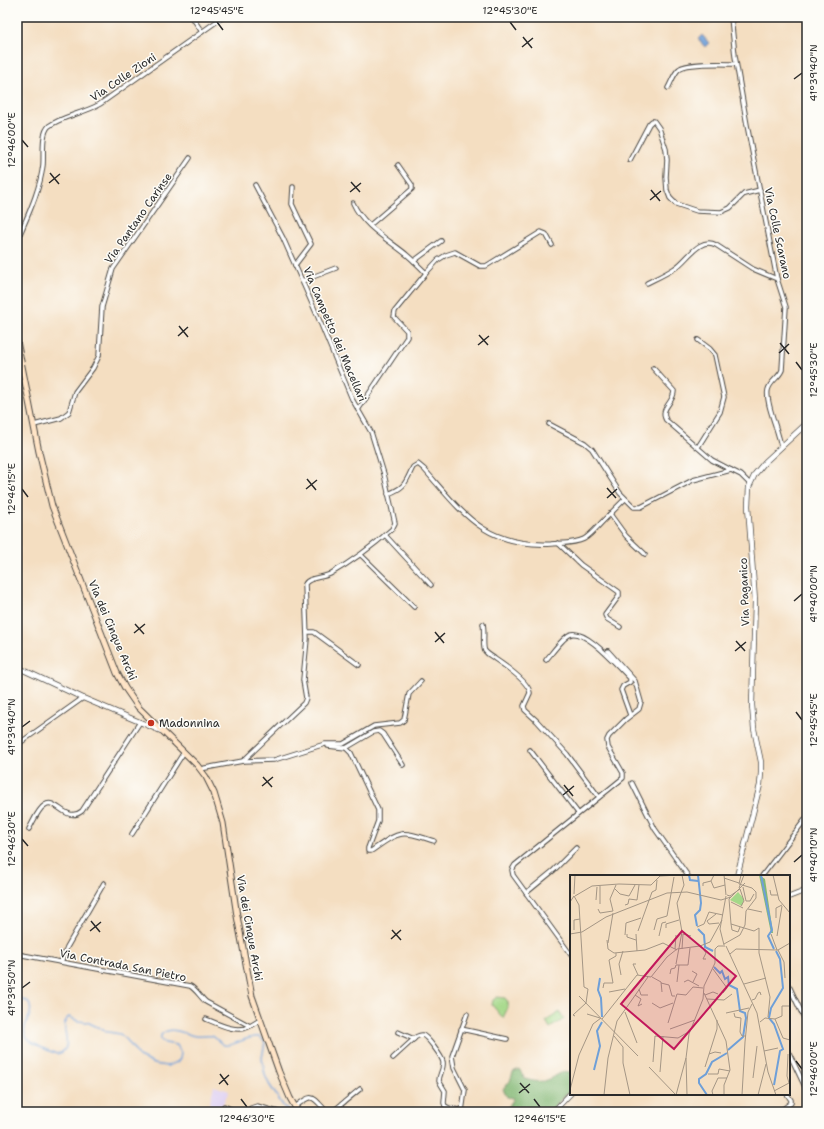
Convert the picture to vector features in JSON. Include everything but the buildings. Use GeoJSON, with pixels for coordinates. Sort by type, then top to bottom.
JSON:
{"type":"FeatureCollection","features":[{"type":"Feature","properties":{"kind":"main road","name":"Via dei Cinque Archi"},"geometry":{"type":"LineString","coordinates":[[17,341],[40,458],[54,510],[117,673],[138,707],[200,769],[213,790],[221,814],[238,923],[252,996],[277,1069],[296,1110]]}},
{"type":"Feature","properties":{"kind":"street"},"geometry":{"type":"LineString","coordinates":[[192,17],[202,32]]}},
{"type":"Feature","properties":{"kind":"street","name":"Via Colle Zioni"},"geometry":{"type":"LineString","coordinates":[[17,242],[39,181],[42,168],[44,135],[47,128],[58,121],[86,111],[100,104],[223,17]]}},
{"type":"Feature","properties":{"kind":"street","name":"Via Colle Scarano"},"geometry":{"type":"LineString","coordinates":[[731,17],[736,64],[747,125],[777,279],[786,309],[782,369],[780,375],[770,385],[768,397],[779,433],[781,447]]}},
{"type":"Feature","properties":{"kind":"street"},"geometry":{"type":"LineString","coordinates":[[668,88],[677,71],[683,66],[736,64]]}},
{"type":"Feature","properties":{"kind":"street"},"geometry":{"type":"LineString","coordinates":[[630,160],[649,124],[654,121],[659,128],[666,148],[668,160],[666,174],[667,190],[671,200],[676,204],[694,211],[719,212],[728,209],[743,194],[760,190]]}},
{"type":"Feature","properties":{"kind":"street","name":"Via Pantano Carinse"},"geometry":{"type":"LineString","coordinates":[[34,425],[61,418],[69,412],[75,392],[94,367],[98,358],[100,348],[102,307],[113,267],[190,158]]}},
{"type":"Feature","properties":{"kind":"street"},"geometry":{"type":"LineString","coordinates":[[370,225],[412,189],[412,186],[398,165]]}},
{"type":"Feature","properties":{"kind":"street","name":"Via Campetto dei Macellari"},"geometry":{"type":"LineString","coordinates":[[243,761],[306,701],[302,680],[307,643],[304,589],[305,582],[310,579],[327,575],[361,555],[393,528],[395,522],[383,468],[372,437],[352,399],[282,236],[255,185]]}},
{"type":"Feature","properties":{"kind":"street","name":"Via Campetto dei Macellari"},"geometry":{"type":"LineString","coordinates":[[292,187],[292,204],[311,244],[295,266]]}},
{"type":"Feature","properties":{"kind":"street"},"geometry":{"type":"LineString","coordinates":[[353,203],[357,211],[370,225],[426,272]]}},
{"type":"Feature","properties":{"kind":"street","name":"Via Campetto dei Macellari"},"geometry":{"type":"LineString","coordinates":[[358,410],[407,338],[407,332],[396,319],[394,313],[421,281],[426,272],[440,258],[453,252],[459,253],[480,266],[486,266],[541,232],[546,234],[552,245]]}},
{"type":"Feature","properties":{"kind":"street"},"geometry":{"type":"LineString","coordinates":[[414,261],[441,241]]}},
{"type":"Feature","properties":{"kind":"street"},"geometry":{"type":"LineString","coordinates":[[647,283],[673,270],[694,250],[704,244],[710,243],[716,245],[753,269],[777,279]]}},
{"type":"Feature","properties":{"kind":"street"},"geometry":{"type":"LineString","coordinates":[[302,281],[336,268]]}},
{"type":"Feature","properties":{"kind":"street"},"geometry":{"type":"LineString","coordinates":[[698,340],[715,355],[724,397],[720,412],[698,447]]}},
{"type":"Feature","properties":{"kind":"street"},"geometry":{"type":"LineString","coordinates":[[653,368],[674,392],[664,412],[665,419],[715,462],[741,475],[750,484]]}},
{"type":"Feature","properties":{"kind":"street","name":"Via Paganico"},"geometry":{"type":"LineString","coordinates":[[737,875],[760,785],[761,773],[752,705],[755,606],[747,504],[750,484],[759,468],[807,423]]}},
{"type":"Feature","properties":{"kind":"street"},"geometry":{"type":"LineString","coordinates":[[549,424],[585,443],[592,449],[625,499],[634,507],[640,508],[693,480],[732,470]]}},
{"type":"Feature","properties":{"kind":"street"},"geometry":{"type":"LineString","coordinates":[[388,494],[403,487],[408,480],[413,467],[418,464],[425,470],[459,510],[471,520],[484,529],[501,537],[523,543],[574,542],[583,539],[625,499]]}},
{"type":"Feature","properties":{"kind":"street"},"geometry":{"type":"LineString","coordinates":[[610,514],[628,538],[645,554]]}},
{"type":"Feature","properties":{"kind":"street"},"geometry":{"type":"LineString","coordinates":[[385,535],[431,585]]}},
{"type":"Feature","properties":{"kind":"street"},"geometry":{"type":"LineString","coordinates":[[558,543],[581,565],[619,592],[619,596],[606,615],[607,619],[620,626]]}},
{"type":"Feature","properties":{"kind":"street"},"geometry":{"type":"LineString","coordinates":[[361,555],[414,607]]}},
{"type":"Feature","properties":{"kind":"street"},"geometry":{"type":"LineString","coordinates":[[483,624],[485,634],[483,644],[484,650],[488,655],[510,670],[528,686],[530,693],[524,706],[524,710],[537,721],[570,757],[599,797]]}},
{"type":"Feature","properties":{"kind":"street"},"geometry":{"type":"LineString","coordinates":[[307,632],[314,632],[358,665]]}},
{"type":"Feature","properties":{"kind":"street"},"geometry":{"type":"LineString","coordinates":[[546,660],[567,636],[572,634],[576,634],[597,645],[630,678],[630,682],[623,686],[621,690],[630,715]]}},
{"type":"Feature","properties":{"kind":"street"},"geometry":{"type":"LineString","coordinates":[[570,954],[513,875],[512,869],[623,778],[622,772],[608,747],[607,742],[609,736],[641,706],[636,684],[632,676],[608,651]]}},
{"type":"Feature","properties":{"kind":"street"},"geometry":{"type":"LineString","coordinates":[[17,667],[83,698],[164,732]]}},
{"type":"Feature","properties":{"kind":"street"},"geometry":{"type":"LineString","coordinates":[[200,769],[243,761],[274,760],[320,746],[345,743],[373,726],[402,723],[404,720],[409,694],[422,681]]}},
{"type":"Feature","properties":{"kind":"street"},"geometry":{"type":"LineString","coordinates":[[17,745],[83,698]]}},
{"type":"Feature","properties":{"kind":"street"},"geometry":{"type":"LineString","coordinates":[[29,829],[42,807],[47,803],[72,815],[77,815],[82,811],[140,722]]}},
{"type":"Feature","properties":{"kind":"street"},"geometry":{"type":"LineString","coordinates":[[320,746],[346,748],[373,732],[379,731],[404,765]]}},
{"type":"Feature","properties":{"kind":"street"},"geometry":{"type":"LineString","coordinates":[[346,748],[352,753],[378,810],[378,821],[368,851],[394,835],[401,833],[408,833],[434,841]]}},
{"type":"Feature","properties":{"kind":"street"},"geometry":{"type":"LineString","coordinates":[[530,750],[578,814]]}},
{"type":"Feature","properties":{"kind":"street"},"geometry":{"type":"LineString","coordinates":[[132,834],[184,752]]}},
{"type":"Feature","properties":{"kind":"street"},"geometry":{"type":"LineString","coordinates":[[632,783],[655,829],[687,875]]}},
{"type":"Feature","properties":{"kind":"street"},"geometry":{"type":"LineString","coordinates":[[763,875],[807,817]]}},
{"type":"Feature","properties":{"kind":"street"},"geometry":{"type":"LineString","coordinates":[[526,893],[554,870],[576,848]]}},
{"type":"Feature","properties":{"kind":"street"},"geometry":{"type":"LineString","coordinates":[[61,962],[67,947],[104,883]]}},
{"type":"Feature","properties":{"kind":"street"},"geometry":{"type":"LineString","coordinates":[[790,897],[807,890]]}},
{"type":"Feature","properties":{"kind":"street","name":"Via Contrada San Pietro"},"geometry":{"type":"LineString","coordinates":[[17,954],[191,986],[206,1002],[250,1026]]}},
{"type":"Feature","properties":{"kind":"street"},"geometry":{"type":"LineString","coordinates":[[790,988],[805,1014],[807,1024]]}},
{"type":"Feature","properties":{"kind":"street"},"geometry":{"type":"LineString","coordinates":[[462,1111],[465,1090],[454,1068],[452,1058],[467,1014]]}},
{"type":"Feature","properties":{"kind":"street"},"geometry":{"type":"LineString","coordinates":[[206,1019],[224,1026],[241,1029],[246,1029],[260,1020]]}},
{"type":"Feature","properties":{"kind":"street"},"geometry":{"type":"LineString","coordinates":[[461,1029],[507,1039]]}},
{"type":"Feature","properties":{"kind":"street"},"geometry":{"type":"LineString","coordinates":[[398,1032],[414,1039]]}},
{"type":"Feature","properties":{"kind":"street"},"geometry":{"type":"LineString","coordinates":[[393,1058],[418,1036],[424,1036],[439,1054],[443,1064],[439,1081],[445,1091],[444,1105],[448,1108],[468,1112]]}},
{"type":"Feature","properties":{"kind":"street"},"geometry":{"type":"LineString","coordinates":[[790,1055],[807,1092]]}},
{"type":"Feature","properties":{"kind":"street"},"geometry":{"type":"LineString","coordinates":[[332,1112],[360,1089]]}},
{"type":"Feature","properties":{"kind":"street"},"geometry":{"type":"LineString","coordinates":[[553,1112],[570,1093]]}},
{"type":"Feature","properties":{"kind":"street"},"geometry":{"type":"LineString","coordinates":[[779,1112],[791,1103],[788,1095]]}},
{"type":"Feature","properties":{"kind":"street","name":"Via dei Cinque Archi"},"geometry":{"type":"LineString","coordinates":[[296,1110],[307,1098],[311,1097],[316,1100],[327,1112]]}},
{"type":"Feature","properties":{"kind":"street"},"geometry":{"type":"LineString","coordinates":[[224,1106],[237,1112]]}},
{"type":"Feature","properties":{"kind":"street"},"geometry":{"type":"LineString","coordinates":[[248,1112],[250,1108],[253,1107],[278,1112]]}},
{"type":"Feature","properties":{"kind":"shaded area"},"geometry":{"type":"Polygon","coordinates":[[[214,1086],[229,1091],[219,1112],[207,1112],[214,1086]]]}},
{"type":"Feature","properties":{"kind":"green space"},"geometry":{"type":"Polygon","coordinates":[[[497,997],[505,998],[508,1003],[508,1008],[503,1018],[492,1005],[493,1000],[497,997]]]}},
{"type":"Feature","properties":{"kind":"green space"},"geometry":{"type":"Polygon","coordinates":[[[560,1012],[564,1019],[550,1028],[546,1021],[560,1012]]]}},
{"type":"Feature","properties":{"kind":"green space"},"geometry":{"type":"Polygon","coordinates":[[[519,1069],[525,1079],[536,1081],[545,1081],[564,1072],[570,1073],[570,1090],[549,1112],[505,1112],[514,1098],[507,1097],[503,1089],[510,1081],[513,1072],[519,1069]]]}},
{"type":"Feature","properties":{"kind":"water"},"geometry":{"type":"Polygon","coordinates":[[[702,35],[709,43],[705,47],[698,39],[702,35]]]}},
{"type":"Feature","properties":{"kind":"waterway"},"geometry":{"type":"LineString","coordinates":[[17,999],[27,1001],[30,1006],[31,1011],[24,1030],[28,1039],[38,1046],[57,1054],[63,1051],[66,1047],[67,1042],[65,1025],[69,1017],[78,1021],[87,1022],[108,1032],[120,1034],[127,1040],[139,1057],[154,1064],[167,1066],[177,1062],[180,1059],[181,1053],[177,1045],[165,1043],[161,1040],[161,1035],[169,1030],[196,1036],[212,1036],[224,1045],[231,1045],[250,1038],[260,1037],[265,1042],[262,1058],[265,1075],[284,1107],[289,1110]]}},
{"type":"Feature","properties":{"kind":"place","name":"Madonnina"},"geometry":{"type":"Point","coordinates":[151,723]}}]}
